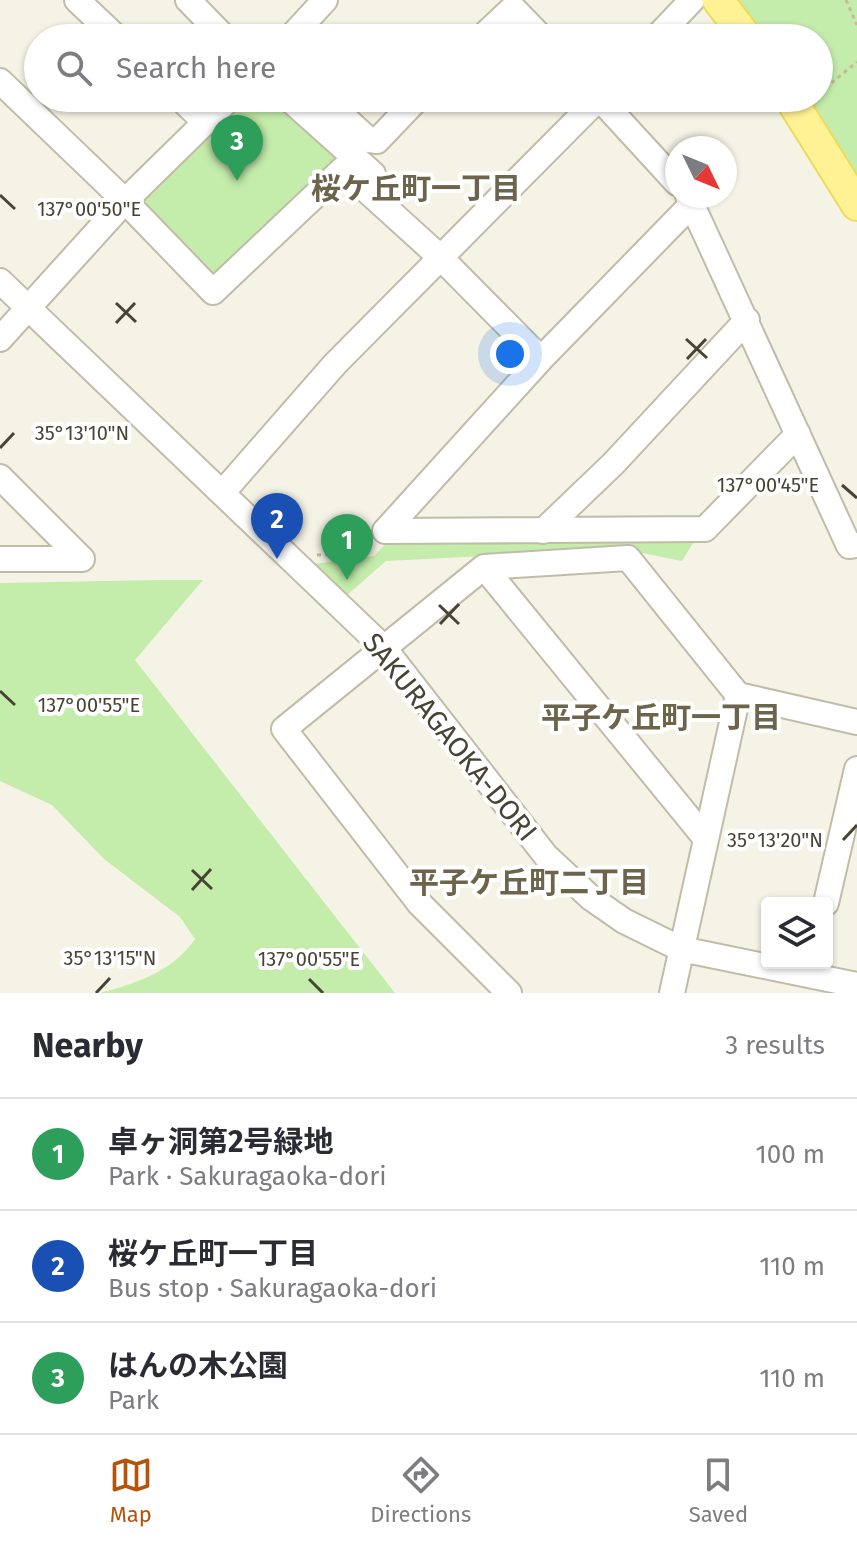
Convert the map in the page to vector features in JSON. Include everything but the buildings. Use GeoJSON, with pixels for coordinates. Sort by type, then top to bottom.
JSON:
{"type":"FeatureCollection","features":[{"type":"Feature","properties":{"kind":"main road"},"geometry":{"type":"LineString","coordinates":[[718,0],[736,24]]}},
{"type":"Feature","properties":{"kind":"main road"},"geometry":{"type":"LineString","coordinates":[[799,112],[857,205]]}},
{"type":"Feature","properties":{"kind":"street"},"geometry":{"type":"LineString","coordinates":[[77,0],[102,24]]}},
{"type":"Feature","properties":{"kind":"street"},"geometry":{"type":"LineString","coordinates":[[188,0],[211,24]]}},
{"type":"Feature","properties":{"kind":"street"},"geometry":{"type":"LineString","coordinates":[[303,24],[325,0]]}},
{"type":"Feature","properties":{"kind":"street"},"geometry":{"type":"LineString","coordinates":[[669,24],[692,0]]}},
{"type":"Feature","properties":{"kind":"street"},"geometry":{"type":"LineString","coordinates":[[493,24],[511,4],[529,24]]}},
{"type":"Feature","properties":{"kind":"street"},"geometry":{"type":"LineString","coordinates":[[0,81],[24,104]]}},
{"type":"Feature","properties":{"kind":"street"},"geometry":{"type":"LineString","coordinates":[[32,112],[213,292],[343,169],[447,252]]}},
{"type":"Feature","properties":{"kind":"street"},"geometry":{"type":"LineString","coordinates":[[195,112],[204,121]]}},
{"type":"Feature","properties":{"kind":"street"},"geometry":{"type":"LineString","coordinates":[[0,339],[125,201],[214,112]]}},
{"type":"Feature","properties":{"kind":"street"},"geometry":{"type":"LineString","coordinates":[[302,112],[447,252],[541,359]]}},
{"type":"Feature","properties":{"kind":"street"},"geometry":{"type":"LineString","coordinates":[[338,112],[369,140],[377,141],[405,112]]}},
{"type":"Feature","properties":{"kind":"street"},"geometry":{"type":"LineString","coordinates":[[223,492],[335,364],[585,112]]}},
{"type":"Feature","properties":{"kind":"street"},"geometry":{"type":"LineString","coordinates":[[612,112],[665,170]]}},
{"type":"Feature","properties":{"kind":"street"},"geometry":{"type":"LineString","coordinates":[[385,531],[682,208]]}},
{"type":"Feature","properties":{"kind":"street"},"geometry":{"type":"LineString","coordinates":[[694,208],[747,320],[766,371],[849,546],[857,545]]}},
{"type":"Feature","properties":{"kind":"street","name":"SAKURAGAOKA-DORI"},"geometry":{"type":"LineString","coordinates":[[0,281],[384,648],[546,856],[591,898],[624,921],[681,949],[857,985]]}},
{"type":"Feature","properties":{"kind":"street"},"geometry":{"type":"LineString","coordinates":[[543,531],[613,464],[747,320]]}},
{"type":"Feature","properties":{"kind":"street"},"geometry":{"type":"LineString","coordinates":[[385,531],[705,529],[798,434]]}},
{"type":"Feature","properties":{"kind":"street"},"geometry":{"type":"LineString","coordinates":[[0,477],[82,559],[0,559]]}},
{"type":"Feature","properties":{"kind":"street"},"geometry":{"type":"LineString","coordinates":[[509,993],[419,903],[284,729],[484,567],[628,558],[738,695],[857,722]]}},
{"type":"Feature","properties":{"kind":"street"},"geometry":{"type":"LineString","coordinates":[[484,567],[706,839]]}},
{"type":"Feature","properties":{"kind":"street"},"geometry":{"type":"LineString","coordinates":[[672,993],[738,695]]}},
{"type":"Feature","properties":{"kind":"street"},"geometry":{"type":"LineString","coordinates":[[827,897],[857,769]]}},
{"type":"Feature","properties":{"kind":"path"},"geometry":{"type":"LineString","coordinates":[[846,0],[857,25]]}},
{"type":"Feature","properties":{"kind":"path"},"geometry":{"type":"LineString","coordinates":[[833,82],[857,62]]}},
{"type":"Feature","properties":{"kind":"path"},"geometry":{"type":"LineString","coordinates":[[290,557],[362,552],[385,531]]}},
{"type":"Feature","properties":{"kind":"green space"},"geometry":{"type":"Polygon","coordinates":[[[732,0],[857,0],[857,185],[812,112],[833,112],[833,24],[751,24],[732,0]]]}},
{"type":"Feature","properties":{"kind":"green space"},"geometry":{"type":"Polygon","coordinates":[[[232,112],[291,112],[339,155],[216,279],[136,206],[232,112]]]}},
{"type":"Feature","properties":{"kind":"green space"},"geometry":{"type":"Polygon","coordinates":[[[391,538],[696,538],[682,561],[622,549],[386,561],[346,596],[313,564],[374,556],[391,538]]]}},
{"type":"Feature","properties":{"kind":"green space"},"geometry":{"type":"Polygon","coordinates":[[[203,580],[135,660],[395,993],[100,993],[153,975],[176,960],[195,939],[180,917],[104,859],[52,805],[0,781],[0,583],[203,580]]]}},
{"type":"Feature","properties":{"kind":"place","name":"はんの木公園"},"geometry":{"type":"Point","coordinates":[237,181]}},
{"type":"Feature","properties":{"kind":"place","name":"桜ケ丘町一丁目"},"geometry":{"type":"Point","coordinates":[277,559]}},
{"type":"Feature","properties":{"kind":"place","name":"卓ヶ洞第2号緑地"},"geometry":{"type":"Point","coordinates":[347,580]}},
{"type":"Feature","properties":{"kind":"district","name":"桜ケ丘町一丁目"},"geometry":{"type":"Point","coordinates":[416,189]}},
{"type":"Feature","properties":{"kind":"district","name":"平子ケ丘町一丁目"},"geometry":{"type":"Point","coordinates":[661,718]}},
{"type":"Feature","properties":{"kind":"district","name":"平子ケ丘町二丁目"},"geometry":{"type":"Point","coordinates":[529,883]}}]}
